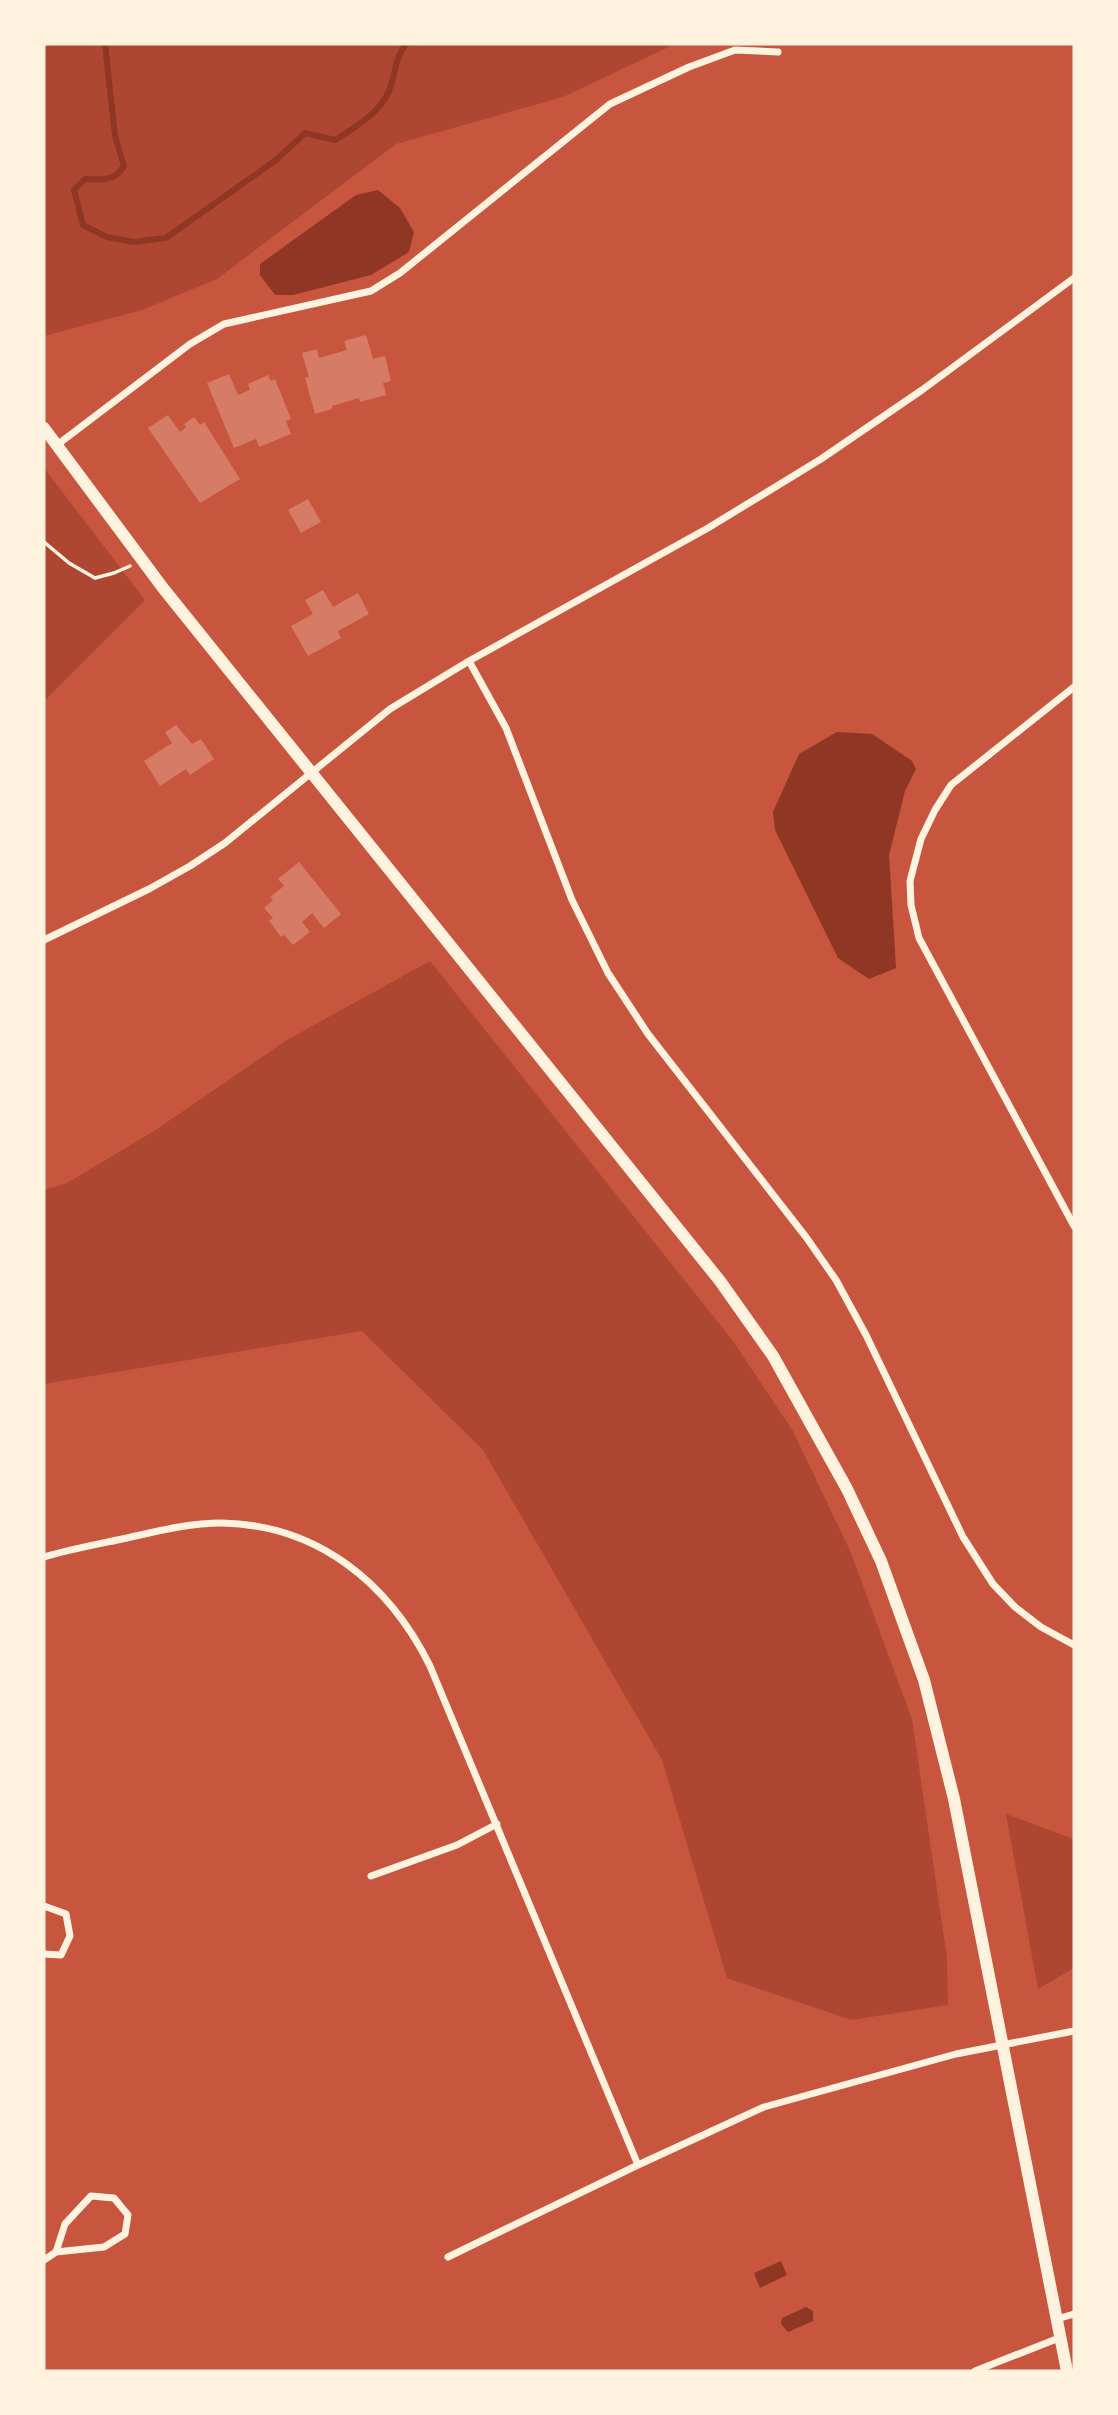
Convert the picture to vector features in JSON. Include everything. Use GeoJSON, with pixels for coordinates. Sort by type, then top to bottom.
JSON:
{"type":"FeatureCollection","features":[{"type":"Feature","properties":{"kind":"street"},"geometry":{"type":"LineString","coordinates":[[57,445],[190,344],[224,324],[371,291],[400,273],[610,104],[689,67],[735,50],[778,52]]}},
{"type":"Feature","properties":{"kind":"street"},"geometry":{"type":"LineString","coordinates":[[44,940],[190,866],[225,842],[390,709],[469,661],[708,528],[821,459],[922,390],[1074,278]]}},
{"type":"Feature","properties":{"kind":"street"},"geometry":{"type":"LineString","coordinates":[[44,428],[140,559],[720,1281],[773,1356],[822,1440],[881,1562],[924,1680],[954,1800],[1067,2371]]}},
{"type":"Feature","properties":{"kind":"street"},"geometry":{"type":"LineString","coordinates":[[469,661],[506,728],[572,900],[608,973],[648,1034],[806,1237],[836,1280],[866,1335],[963,1537],[993,1584],[1015,1607],[1041,1627],[1074,1645]]}},
{"type":"Feature","properties":{"kind":"street"},"geometry":{"type":"LineString","coordinates":[[1074,687],[951,785],[934,810],[921,839],[910,881],[911,905],[919,938],[1074,1226]]}},
{"type":"Feature","properties":{"kind":"street"},"geometry":{"type":"LineString","coordinates":[[44,1557],[168,1528],[220,1523],[268,1529],[296,1537],[329,1552],[357,1570],[389,1601],[419,1643],[638,2165]]}},
{"type":"Feature","properties":{"kind":"street"},"geometry":{"type":"LineString","coordinates":[[371,1876],[457,1845],[497,1824]]}},
{"type":"Feature","properties":{"kind":"street"},"geometry":{"type":"LineString","coordinates":[[44,1906],[66,1914],[70,1936],[61,1955],[44,1954]]}},
{"type":"Feature","properties":{"kind":"street"},"geometry":{"type":"LineString","coordinates":[[448,2257],[764,2107],[956,2054],[1074,2031]]}},
{"type":"Feature","properties":{"kind":"street"},"geometry":{"type":"LineString","coordinates":[[44,2260],[56,2252],[104,2246],[125,2234],[128,2215],[114,2198],[91,2196],[65,2224],[56,2252]]}},
{"type":"Feature","properties":{"kind":"street"},"geometry":{"type":"LineString","coordinates":[[1057,2319],[1074,2314]]}},
{"type":"Feature","properties":{"kind":"street"},"geometry":{"type":"LineString","coordinates":[[975,2371],[1059,2338]]}},
{"type":"Feature","properties":{"kind":"path"},"geometry":{"type":"LineString","coordinates":[[44,542],[69,563],[95,578],[114,573],[140,559]]}},
{"type":"Feature","properties":{"kind":"shaded area"},"geometry":{"type":"Polygon","coordinates":[[[44,44],[675,44],[563,97],[396,144],[217,279],[142,310],[44,336],[44,44]]]}},
{"type":"Feature","properties":{"kind":"shaded area"},"geometry":{"type":"Polygon","coordinates":[[[378,190],[400,208],[414,232],[409,252],[371,275],[293,295],[275,295],[260,275],[260,264],[356,195],[378,190]]]}},
{"type":"Feature","properties":{"kind":"shaded area"},"geometry":{"type":"Polygon","coordinates":[[[44,468],[145,600],[44,701],[44,468]]]}},
{"type":"Feature","properties":{"kind":"shaded area"},"geometry":{"type":"Polygon","coordinates":[[[837,732],[872,734],[912,761],[916,769],[905,791],[889,855],[896,968],[869,979],[838,958],[775,830],[773,812],[799,754],[837,732]]]}},
{"type":"Feature","properties":{"kind":"shaded area"},"geometry":{"type":"Polygon","coordinates":[[[430,961],[733,1341],[793,1431],[851,1553],[912,1719],[947,1958],[948,2005],[851,2020],[727,1978],[662,1760],[483,1450],[362,1331],[44,1384],[44,1190],[67,1183],[154,1131],[287,1040],[430,961]]]}},
{"type":"Feature","properties":{"kind":"shaded area"},"geometry":{"type":"Polygon","coordinates":[[[1006,1814],[1074,1839],[1074,1968],[1038,1989],[1006,1814]]]}},
{"type":"Feature","properties":{"kind":"shaded area"},"geometry":{"type":"Polygon","coordinates":[[[781,2261],[787,2275],[760,2288],[754,2273],[781,2261]]]}},
{"type":"Feature","properties":{"kind":"shaded area"},"geometry":{"type":"Polygon","coordinates":[[[806,2307],[813,2311],[813,2321],[788,2332],[781,2324],[782,2318],[806,2307]]]}},
{"type":"Feature","properties":{"kind":"building"},"geometry":{"type":"Polygon","coordinates":[[[366,335],[373,359],[385,356],[391,381],[383,383],[386,395],[360,402],[359,398],[315,414],[305,378],[309,377],[302,353],[317,349],[319,358],[347,350],[344,341],[366,335]]]}},
{"type":"Feature","properties":{"kind":"building"},"geometry":{"type":"Polygon","coordinates":[[[229,374],[238,395],[250,390],[248,384],[268,375],[271,381],[275,379],[291,419],[286,421],[291,434],[259,447],[256,439],[234,448],[207,383],[229,374]]]}},
{"type":"Feature","properties":{"kind":"building"},"geometry":{"type":"Polygon","coordinates":[[[168,415],[180,432],[186,427],[184,424],[194,417],[200,425],[204,422],[240,479],[200,503],[148,428],[168,415]]]}},
{"type":"Feature","properties":{"kind":"building"},"geometry":{"type":"Polygon","coordinates":[[[308,499],[321,522],[301,533],[288,510],[308,499]]]}},
{"type":"Feature","properties":{"kind":"building"},"geometry":{"type":"Polygon","coordinates":[[[323,590],[333,607],[358,593],[369,614],[338,631],[341,638],[308,656],[291,626],[313,614],[305,600],[323,590]]]}},
{"type":"Feature","properties":{"kind":"building"},"geometry":{"type":"Polygon","coordinates":[[[176,725],[192,744],[201,739],[214,759],[190,775],[186,769],[160,786],[144,761],[172,743],[165,732],[176,725]]]}},
{"type":"Feature","properties":{"kind":"building"},"geometry":{"type":"Polygon","coordinates":[[[299,862],[341,914],[324,928],[312,913],[302,922],[310,932],[293,945],[284,935],[281,937],[269,921],[273,918],[264,908],[273,900],[270,897],[284,886],[278,879],[299,862]]]}},
{"type":"Feature","properties":{"kind":"waterway"},"geometry":{"type":"LineString","coordinates":[[105,44],[115,136],[124,166],[112,177],[85,179],[74,190],[83,225],[107,237],[133,242],[166,238],[276,160],[305,133],[335,140],[358,125],[385,99],[399,55],[406,44]]}}]}
